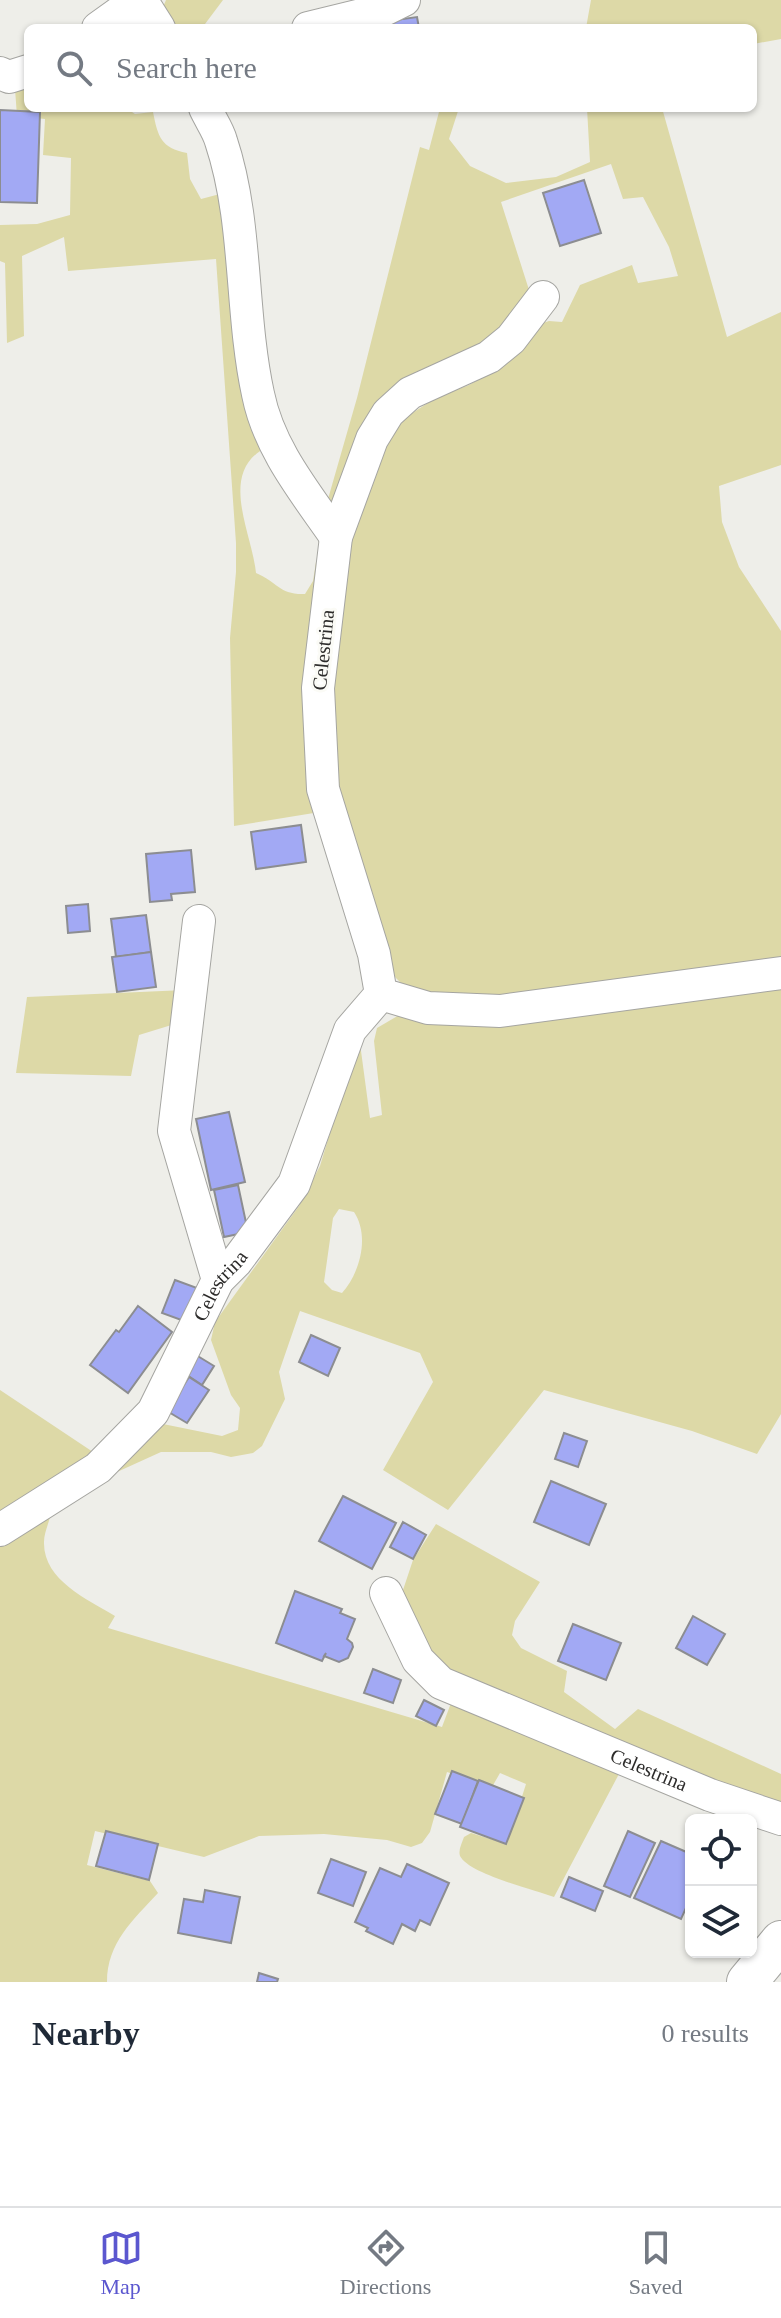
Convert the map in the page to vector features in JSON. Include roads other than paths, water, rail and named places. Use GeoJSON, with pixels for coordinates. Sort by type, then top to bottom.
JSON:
{"type":"FeatureCollection","features":[{"type":"Feature","properties":{"kind":"street"},"geometry":{"type":"LineString","coordinates":[[324,24],[386,9],[404,0]]}},
{"type":"Feature","properties":{"kind":"street"},"geometry":{"type":"LineString","coordinates":[[104,24],[126,8],[136,8],[147,9],[156,24]]}},
{"type":"Feature","properties":{"kind":"street"},"geometry":{"type":"LineString","coordinates":[[0,73],[9,77],[24,72]]}},
{"type":"Feature","properties":{"kind":"street"},"geometry":{"type":"LineString","coordinates":[[207,112],[221,140],[239,222],[248,339],[258,396],[273,444],[336,537]]}},
{"type":"Feature","properties":{"kind":"street"},"geometry":{"type":"LineString","coordinates":[[221,140],[224,112]]}},
{"type":"Feature","properties":{"kind":"street","name":"Celestrina"},"geometry":{"type":"LineString","coordinates":[[0,1530],[98,1468],[153,1412],[218,1280],[236,1262],[294,1184],[350,1030],[381,994],[374,954],[323,789],[318,688],[336,537],[372,439],[388,413],[410,393],[489,357],[511,339],[543,297]]}},
{"type":"Feature","properties":{"kind":"street"},"geometry":{"type":"LineString","coordinates":[[199,921],[174,1131],[218,1280]]}},
{"type":"Feature","properties":{"kind":"street"},"geometry":{"type":"LineString","coordinates":[[381,994],[428,1008],[500,1011],[781,973]]}},
{"type":"Feature","properties":{"kind":"street","name":"Celestrina"},"geometry":{"type":"LineString","coordinates":[[386,1593],[418,1660],[441,1683],[710,1795],[781,1819]]}},
{"type":"Feature","properties":{"kind":"street"},"geometry":{"type":"LineString","coordinates":[[747,1982],[781,1941]]}}]}
